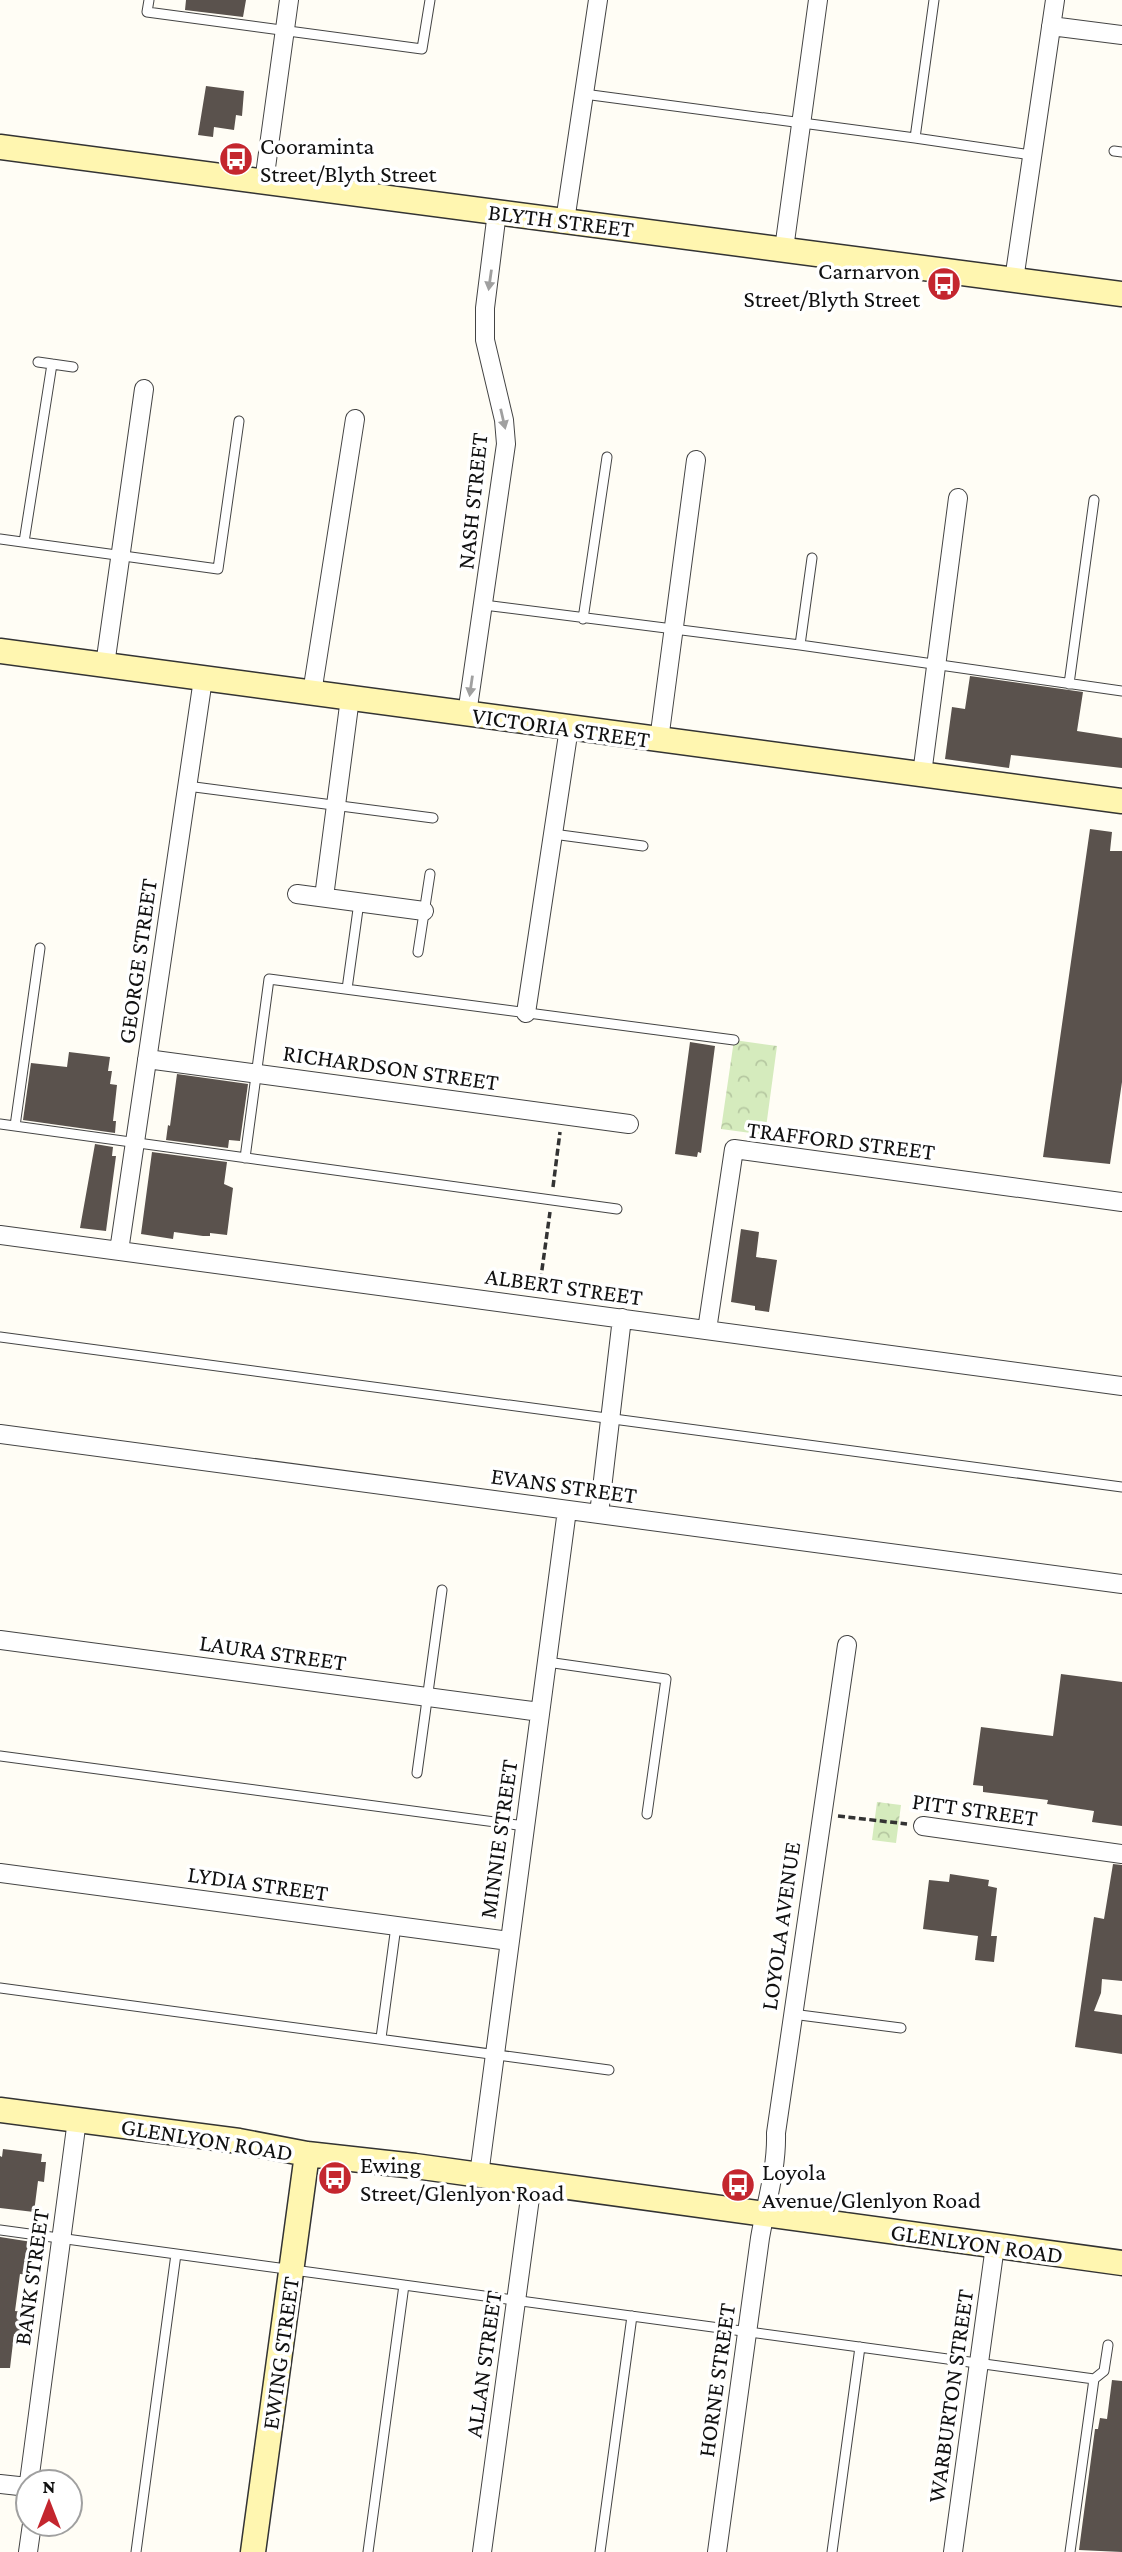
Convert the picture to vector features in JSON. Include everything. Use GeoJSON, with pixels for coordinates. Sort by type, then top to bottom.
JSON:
{"type":"FeatureCollection","features":[{"type":"Feature","properties":{"kind":"street"},"geometry":{"type":"LineString","coordinates":[[264,182],[289,0]]}},
{"type":"Feature","properties":{"kind":"street"},"geometry":{"type":"LineString","coordinates":[[565,221],[598,0]]}},
{"type":"Feature","properties":{"kind":"street"},"geometry":{"type":"LineString","coordinates":[[784,249],[818,0]]}},
{"type":"Feature","properties":{"kind":"street"},"geometry":{"type":"LineString","coordinates":[[1014,280],[1055,0]]}},
{"type":"Feature","properties":{"kind":"street"},"geometry":{"type":"LineString","coordinates":[[1051,26],[1122,35]]}},
{"type":"Feature","properties":{"kind":"street","name":"BLYTH STREET"},"geometry":{"type":"LineString","coordinates":[[0,147],[1122,294]]}},
{"type":"Feature","properties":{"kind":"street","name":"NASH STREET"},"geometry":{"type":"LineString","coordinates":[[467,714],[506,444],[506,430],[486,353],[485,331],[485,309],[498,212]]}},
{"type":"Feature","properties":{"kind":"street"},"geometry":{"type":"LineString","coordinates":[[105,666],[144,389]]}},
{"type":"Feature","properties":{"kind":"street"},"geometry":{"type":"LineString","coordinates":[[312,693],[355,419]]}},
{"type":"Feature","properties":{"kind":"street"},"geometry":{"type":"LineString","coordinates":[[659,740],[696,460]]}},
{"type":"Feature","properties":{"kind":"street"},"geometry":{"type":"LineString","coordinates":[[922,774],[958,498]]}},
{"type":"Feature","properties":{"kind":"street","name":"VICTORIA STREET"},"geometry":{"type":"LineString","coordinates":[[0,651],[1122,801]]}},
{"type":"Feature","properties":{"kind":"street","name":"GEORGE STREET"},"geometry":{"type":"LineString","coordinates":[[119,1251],[203,679]]}},
{"type":"Feature","properties":{"kind":"street"},"geometry":{"type":"LineString","coordinates":[[324,898],[350,698]]}},
{"type":"Feature","properties":{"kind":"street"},"geometry":{"type":"LineString","coordinates":[[526,1013],[569,728]]}},
{"type":"Feature","properties":{"kind":"street"},"geometry":{"type":"LineString","coordinates":[[297,894],[425,911]]}},
{"type":"Feature","properties":{"kind":"street","name":"RICHARDSON STREET"},"geometry":{"type":"LineString","coordinates":[[147,1059],[629,1125]]}},
{"type":"Feature","properties":{"kind":"street","name":"TRAFFORD STREET"},"geometry":{"type":"LineString","coordinates":[[707,1330],[734,1149],[1122,1202]]}},
{"type":"Feature","properties":{"kind":"street","name":"ALBERT STREET"},"geometry":{"type":"LineString","coordinates":[[0,1235],[1122,1386]]}},
{"type":"Feature","properties":{"kind":"street"},"geometry":{"type":"LineString","coordinates":[[599,1514],[622,1318]]}},
{"type":"Feature","properties":{"kind":"street","name":"EVANS STREET"},"geometry":{"type":"LineString","coordinates":[[0,1434],[1122,1584]]}},
{"type":"Feature","properties":{"kind":"street","name":"MINNIE STREET"},"geometry":{"type":"LineString","coordinates":[[479,2175],[567,1510]]}},
{"type":"Feature","properties":{"kind":"street","name":"LAURA STREET"},"geometry":{"type":"LineString","coordinates":[[0,1640],[540,1712]]}},
{"type":"Feature","properties":{"kind":"street","name":"LOYOLA AVENUE"},"geometry":{"type":"LineString","coordinates":[[766,2214],[792,2014],[847,1645]]}},
{"type":"Feature","properties":{"kind":"street","name":"PITT STREET"},"geometry":{"type":"LineString","coordinates":[[923,1826],[1122,1854]]}},
{"type":"Feature","properties":{"kind":"street","name":"LYDIA STREET"},"geometry":{"type":"LineString","coordinates":[[0,1873],[509,1941]]}},
{"type":"Feature","properties":{"kind":"street","name":"GLENLYON ROAD"},"geometry":{"type":"LineString","coordinates":[[0,2110],[239,2141],[307,2154],[1122,2263]]}},
{"type":"Feature","properties":{"kind":"street","name":"BANK STREET"},"geometry":{"type":"LineString","coordinates":[[31,2468],[77,2120]]}},
{"type":"Feature","properties":{"kind":"street","name":"EWING STREET"},"geometry":{"type":"LineString","coordinates":[[253,2552],[307,2154]]}},
{"type":"Feature","properties":{"kind":"street","name":"ALLAN STREET"},"geometry":{"type":"LineString","coordinates":[[482,2552],[533,2183]]}},
{"type":"Feature","properties":{"kind":"street","name":"HORNE STREET"},"geometry":{"type":"LineString","coordinates":[[717,2552],[760,2238],[766,2214]]}},
{"type":"Feature","properties":{"kind":"street","name":"WARBURTON STREET"},"geometry":{"type":"LineString","coordinates":[[953,2552],[995,2246]]}},
{"type":"Feature","properties":{"kind":"lane"},"geometry":{"type":"LineString","coordinates":[[149,0],[147,12],[422,49],[430,0]]}},
{"type":"Feature","properties":{"kind":"lane"},"geometry":{"type":"LineString","coordinates":[[915,138],[934,0]]}},
{"type":"Feature","properties":{"kind":"lane"},"geometry":{"type":"LineString","coordinates":[[584,94],[1031,155]]}},
{"type":"Feature","properties":{"kind":"lane"},"geometry":{"type":"LineString","coordinates":[[38,362],[73,367]]}},
{"type":"Feature","properties":{"kind":"lane"},"geometry":{"type":"LineString","coordinates":[[24,542],[52,364]]}},
{"type":"Feature","properties":{"kind":"lane"},"geometry":{"type":"LineString","coordinates":[[0,540],[218,569],[239,421]]}},
{"type":"Feature","properties":{"kind":"lane"},"geometry":{"type":"LineString","coordinates":[[583,618],[607,457]]}},
{"type":"Feature","properties":{"kind":"lane"},"geometry":{"type":"LineString","coordinates":[[1069,684],[1094,500]]}},
{"type":"Feature","properties":{"kind":"lane"},"geometry":{"type":"LineString","coordinates":[[800,645],[812,558]]}},
{"type":"Feature","properties":{"kind":"lane"},"geometry":{"type":"LineString","coordinates":[[484,605],[800,645],[1122,691]]}},
{"type":"Feature","properties":{"kind":"lane"},"geometry":{"type":"LineString","coordinates":[[187,786],[433,818]]}},
{"type":"Feature","properties":{"kind":"lane"},"geometry":{"type":"LineString","coordinates":[[553,834],[643,846]]}},
{"type":"Feature","properties":{"kind":"lane"},"geometry":{"type":"LineString","coordinates":[[418,952],[430,874]]}},
{"type":"Feature","properties":{"kind":"lane"},"geometry":{"type":"LineString","coordinates":[[347,989],[359,902]]}},
{"type":"Feature","properties":{"kind":"lane"},"geometry":{"type":"LineString","coordinates":[[15,1126],[40,948]]}},
{"type":"Feature","properties":{"kind":"lane"},"geometry":{"type":"LineString","coordinates":[[245,1158],[269,979],[734,1040]]}},
{"type":"Feature","properties":{"kind":"lane"},"geometry":{"type":"LineString","coordinates":[[0,1124],[617,1209]]}},
{"type":"Feature","properties":{"kind":"lane"},"geometry":{"type":"LineString","coordinates":[[0,1337],[1122,1487]]}},
{"type":"Feature","properties":{"kind":"lane"},"geometry":{"type":"LineString","coordinates":[[417,1773],[442,1590]]}},
{"type":"Feature","properties":{"kind":"lane"},"geometry":{"type":"LineString","coordinates":[[547,1662],[666,1679],[647,1814]]}},
{"type":"Feature","properties":{"kind":"lane"},"geometry":{"type":"LineString","coordinates":[[0,1756],[525,1826]]}},
{"type":"Feature","properties":{"kind":"lane"},"geometry":{"type":"LineString","coordinates":[[381,2038],[396,1926]]}},
{"type":"Feature","properties":{"kind":"lane"},"geometry":{"type":"LineString","coordinates":[[0,1988],[609,2070]]}},
{"type":"Feature","properties":{"kind":"lane"},"geometry":{"type":"LineString","coordinates":[[792,2014],[901,2028]]}},
{"type":"Feature","properties":{"kind":"lane"},"geometry":{"type":"LineString","coordinates":[[0,2230],[1094,2379]]}},
{"type":"Feature","properties":{"kind":"lane"},"geometry":{"type":"LineString","coordinates":[[136,2552],[176,2254]]}},
{"type":"Feature","properties":{"kind":"lane"},"geometry":{"type":"LineString","coordinates":[[368,2552],[404,2285]]}},
{"type":"Feature","properties":{"kind":"lane"},"geometry":{"type":"LineString","coordinates":[[600,2552],[632,2316]]}},
{"type":"Feature","properties":{"kind":"lane"},"geometry":{"type":"LineString","coordinates":[[1070,2552],[1094,2379],[1104,2371],[1108,2345]]}},
{"type":"Feature","properties":{"kind":"lane"},"geometry":{"type":"LineString","coordinates":[[832,2552],[860,2347]]}},
{"type":"Feature","properties":{"kind":"path"},"geometry":{"type":"LineString","coordinates":[[537,1307],[561,1123]]}},
{"type":"Feature","properties":{"kind":"path","name":"PITT STREET"},"geometry":{"type":"LineString","coordinates":[[822,1814],[923,1826]]}},
{"type":"Feature","properties":{"kind":"green space"},"geometry":{"type":"Polygon","coordinates":[[[734,1040],[777,1046],[765,1135],[721,1129],[734,1040]]]}},
{"type":"Feature","properties":{"kind":"green space"},"geometry":{"type":"Polygon","coordinates":[[[877,1802],[901,1805],[896,1843],[872,1840],[877,1802]]]}},
{"type":"Feature","properties":{"kind":"building"},"geometry":{"type":"Polygon","coordinates":[[[186,0],[246,0],[243,17],[185,10],[186,0]]]}},
{"type":"Feature","properties":{"kind":"building"},"geometry":{"type":"Polygon","coordinates":[[[206,86],[244,91],[242,116],[236,115],[234,130],[214,127],[213,137],[198,135],[206,86]]]}},
{"type":"Feature","properties":{"kind":"building"},"geometry":{"type":"Polygon","coordinates":[[[970,676],[1083,692],[1077,731],[1122,738],[1122,768],[1011,755],[1009,768],[945,759],[952,707],[965,709],[970,676]]]}},
{"type":"Feature","properties":{"kind":"building"},"geometry":{"type":"Polygon","coordinates":[[[1090,829],[1112,832],[1110,851],[1122,851],[1122,1082],[1110,1164],[1043,1157],[1090,829]]]}},
{"type":"Feature","properties":{"kind":"building"},"geometry":{"type":"Polygon","coordinates":[[[690,1042],[715,1046],[701,1153],[698,1152],[697,1157],[675,1154],[690,1042]]]}},
{"type":"Feature","properties":{"kind":"building"},"geometry":{"type":"Polygon","coordinates":[[[69,1052],[110,1057],[110,1084],[117,1085],[113,1121],[116,1121],[115,1133],[23,1120],[31,1063],[67,1067],[69,1052]]]}},
{"type":"Feature","properties":{"kind":"building"},"geometry":{"type":"Polygon","coordinates":[[[177,1074],[248,1084],[240,1141],[229,1140],[228,1148],[166,1140],[177,1074]]]}},
{"type":"Feature","properties":{"kind":"building"},"geometry":{"type":"Polygon","coordinates":[[[95,1144],[113,1147],[112,1156],[116,1156],[106,1231],[80,1228],[95,1144]]]}},
{"type":"Feature","properties":{"kind":"building"},"geometry":{"type":"Polygon","coordinates":[[[152,1152],[227,1162],[224,1184],[233,1188],[227,1235],[210,1233],[210,1236],[203,1236],[174,1232],[173,1239],[141,1234],[152,1152]]]}},
{"type":"Feature","properties":{"kind":"building"},"geometry":{"type":"Polygon","coordinates":[[[741,1229],[759,1232],[756,1257],[777,1260],[769,1312],[755,1310],[755,1306],[731,1302],[741,1229]]]}},
{"type":"Feature","properties":{"kind":"building"},"geometry":{"type":"Polygon","coordinates":[[[1061,1674],[1122,1682],[1122,1826],[1092,1822],[1094,1811],[1047,1804],[1048,1800],[983,1792],[983,1786],[973,1785],[981,1727],[1053,1736],[1061,1674]]]}},
{"type":"Feature","properties":{"kind":"building"},"geometry":{"type":"Polygon","coordinates":[[[1113,1864],[1122,1865],[1122,1981],[1102,1979],[1101,1993],[1094,2011],[1122,2015],[1122,2054],[1075,2047],[1094,1917],[1104,1919],[1113,1864]]]}},
{"type":"Feature","properties":{"kind":"building"},"geometry":{"type":"Polygon","coordinates":[[[950,1874],[989,1880],[988,1886],[997,1888],[991,1936],[997,1936],[994,1962],[975,1960],[978,1936],[923,1929],[929,1880],[949,1882],[950,1874]]]}},
{"type":"Feature","properties":{"kind":"building"},"geometry":{"type":"Polygon","coordinates":[[[3,2149],[42,2154],[41,2162],[46,2162],[44,2182],[38,2181],[34,2212],[0,2208],[0,2156],[2,2157],[3,2149]]]}},
{"type":"Feature","properties":{"kind":"building"},"geometry":{"type":"Polygon","coordinates":[[[0,2237],[32,2242],[29,2275],[20,2274],[15,2311],[24,2312],[21,2335],[14,2334],[10,2368],[0,2368],[0,2237]]]}},
{"type":"Feature","properties":{"kind":"building"},"geometry":{"type":"Polygon","coordinates":[[[1112,2380],[1122,2381],[1122,2552],[1079,2550],[1095,2429],[1098,2429],[1100,2418],[1107,2419],[1112,2380]]]}},
{"type":"Feature","properties":{"kind":"place","name":"Cooraminta Street/Blyth Street"},"geometry":{"type":"Point","coordinates":[236,159]}},
{"type":"Feature","properties":{"kind":"place","name":"Carnarvon Street/Blyth Street"},"geometry":{"type":"Point","coordinates":[944,284]}},
{"type":"Feature","properties":{"kind":"place","name":"Ewing Street/Glenlyon Road"},"geometry":{"type":"Point","coordinates":[335,2178]}},
{"type":"Feature","properties":{"kind":"place","name":"Loyola Avenue/Glenlyon Road"},"geometry":{"type":"Point","coordinates":[738,2185]}}]}
